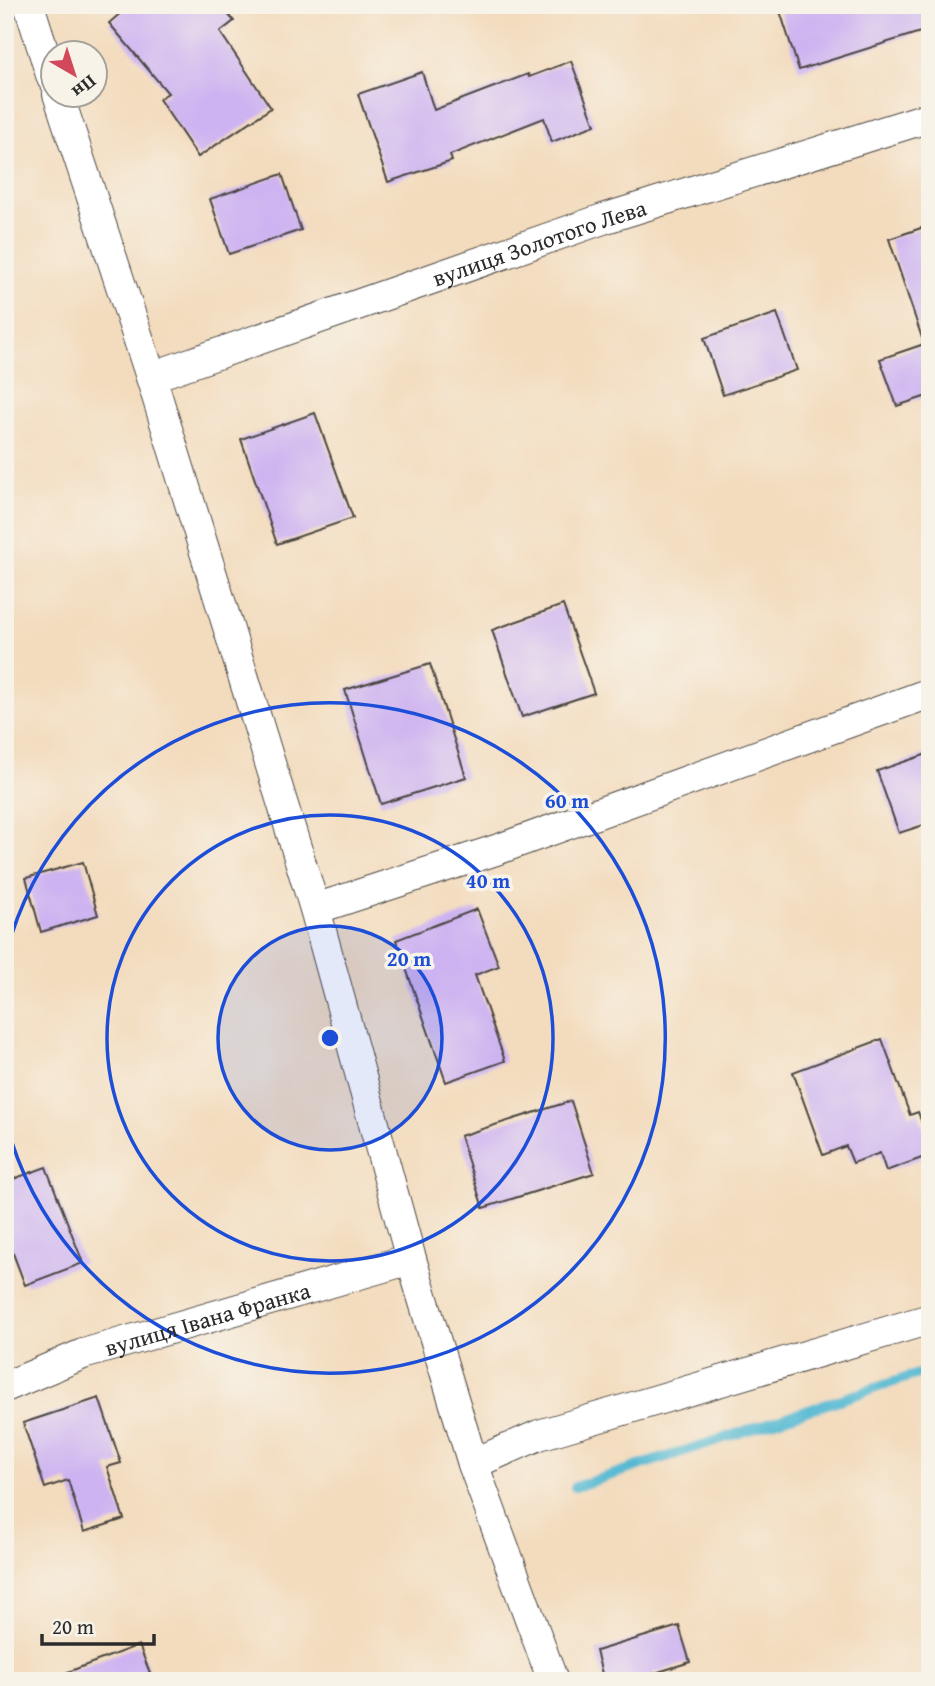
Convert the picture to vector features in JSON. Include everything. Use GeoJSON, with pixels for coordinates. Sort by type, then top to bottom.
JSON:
{"type":"FeatureCollection","features":[{"type":"Feature","properties":{"kind":"street"},"geometry":{"type":"LineString","coordinates":[[29,5],[39,38]]}},
{"type":"Feature","properties":{"kind":"street"},"geometry":{"type":"LineString","coordinates":[[63,108],[151,377],[315,909],[411,1259],[473,1464],[553,1681]]}},
{"type":"Feature","properties":{"kind":"street","name":"вулиця Золотого Лева"},"geometry":{"type":"LineString","coordinates":[[151,377],[603,219],[930,117]]}},
{"type":"Feature","properties":{"kind":"street"},"geometry":{"type":"LineString","coordinates":[[315,909],[499,849],[930,694]]}},
{"type":"Feature","properties":{"kind":"street","name":"вулиця Івана Франка"},"geometry":{"type":"LineString","coordinates":[[5,1387],[83,1354],[411,1259]]}},
{"type":"Feature","properties":{"kind":"street"},"geometry":{"type":"LineString","coordinates":[[473,1464],[538,1435],[930,1319]]}},
{"type":"Feature","properties":{"kind":"building"},"geometry":{"type":"Polygon","coordinates":[[[130,5],[220,5],[234,21],[220,32],[271,108],[198,157],[159,99],[168,93],[109,23],[130,5]]]}},
{"type":"Feature","properties":{"kind":"building"},"geometry":{"type":"Polygon","coordinates":[[[778,5],[930,5],[930,29],[799,70],[778,5]]]}},
{"type":"Feature","properties":{"kind":"building"},"geometry":{"type":"Polygon","coordinates":[[[571,61],[595,125],[552,142],[544,118],[450,155],[452,161],[388,182],[358,94],[422,72],[434,110],[528,74],[529,77],[571,61]]]}},
{"type":"Feature","properties":{"kind":"building"},"geometry":{"type":"Polygon","coordinates":[[[282,174],[301,230],[229,254],[210,199],[282,174]]]}},
{"type":"Feature","properties":{"kind":"building"},"geometry":{"type":"Polygon","coordinates":[[[930,225],[930,395],[897,406],[880,359],[924,344],[889,239],[930,225]]]}},
{"type":"Feature","properties":{"kind":"building"},"geometry":{"type":"Polygon","coordinates":[[[777,313],[797,370],[723,395],[704,338],[777,313]]]}},
{"type":"Feature","properties":{"kind":"building"},"geometry":{"type":"Polygon","coordinates":[[[315,413],[353,518],[277,544],[241,439],[315,413]]]}},
{"type":"Feature","properties":{"kind":"building"},"geometry":{"type":"Polygon","coordinates":[[[563,605],[594,693],[522,717],[492,630],[563,605]]]}},
{"type":"Feature","properties":{"kind":"building"},"geometry":{"type":"Polygon","coordinates":[[[430,664],[466,777],[381,804],[345,690],[430,664]]]}},
{"type":"Feature","properties":{"kind":"building"},"geometry":{"type":"Polygon","coordinates":[[[930,753],[930,823],[899,833],[877,771],[930,753]]]}},
{"type":"Feature","properties":{"kind":"building"},"geometry":{"type":"Polygon","coordinates":[[[83,862],[98,915],[41,932],[26,878],[83,862]]]}},
{"type":"Feature","properties":{"kind":"building"},"geometry":{"type":"Polygon","coordinates":[[[477,909],[499,966],[475,975],[505,1061],[446,1082],[396,940],[477,909]]]}},
{"type":"Feature","properties":{"kind":"building"},"geometry":{"type":"Polygon","coordinates":[[[882,1039],[910,1115],[918,1112],[930,1145],[930,1155],[886,1171],[880,1153],[853,1163],[846,1146],[823,1155],[793,1072],[882,1039]]]}},
{"type":"Feature","properties":{"kind":"building"},"geometry":{"type":"Polygon","coordinates":[[[571,1101],[594,1173],[483,1208],[460,1136],[571,1101]]]}},
{"type":"Feature","properties":{"kind":"building"},"geometry":{"type":"Polygon","coordinates":[[[46,1167],[83,1263],[25,1285],[5,1232],[5,1182],[46,1167]]]}},
{"type":"Feature","properties":{"kind":"building"},"geometry":{"type":"Polygon","coordinates":[[[99,1398],[121,1463],[107,1467],[124,1519],[84,1532],[68,1480],[45,1488],[23,1423],[99,1398]]]}},
{"type":"Feature","properties":{"kind":"building"},"geometry":{"type":"Polygon","coordinates":[[[679,1626],[690,1662],[652,1674],[654,1681],[604,1681],[596,1651],[679,1626]]]}},
{"type":"Feature","properties":{"kind":"building"},"geometry":{"type":"Polygon","coordinates":[[[139,1645],[153,1681],[52,1681],[52,1678],[139,1645]]]}},
{"type":"Feature","properties":{"kind":"waterway"},"geometry":{"type":"LineString","coordinates":[[575,1487],[930,1370]]}}]}
